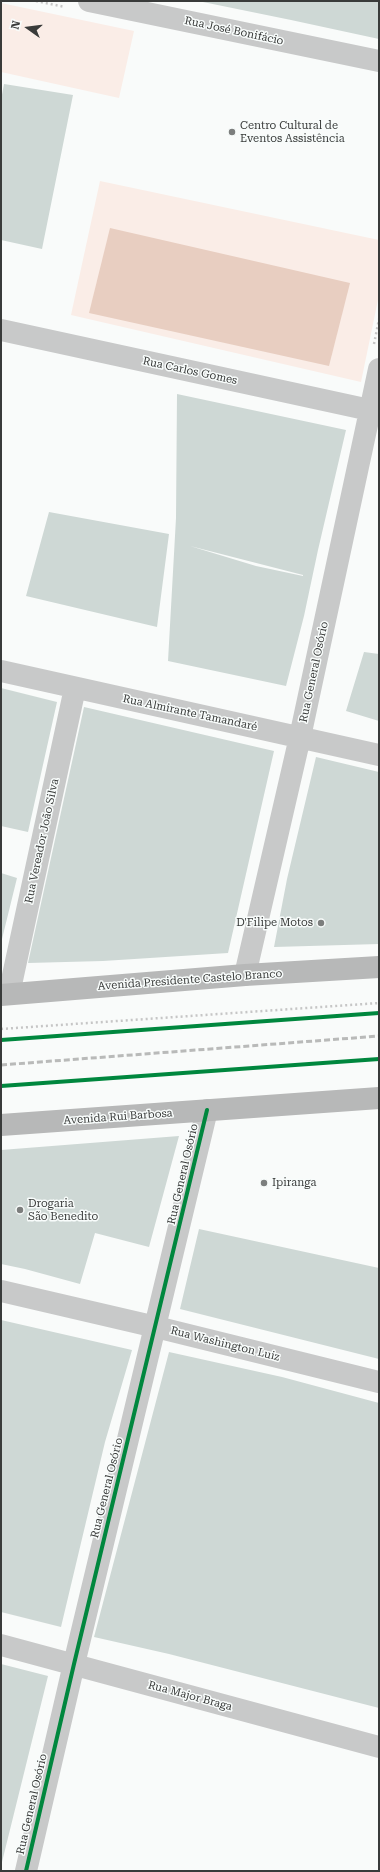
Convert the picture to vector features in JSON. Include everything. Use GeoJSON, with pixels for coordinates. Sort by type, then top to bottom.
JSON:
{"type":"FeatureCollection","features":[{"type":"Feature","properties":{"kind":"main road","name":"Avenida Presidente Castelo Branco"},"geometry":{"type":"LineString","coordinates":[[5,994],[245,975],[379,967]]}},
{"type":"Feature","properties":{"kind":"main road","name":"Avenida Rui Barbosa"},"geometry":{"type":"LineString","coordinates":[[1,1125],[379,1098]]}},
{"type":"Feature","properties":{"kind":"street","name":"Rua José Bonifácio"},"geometry":{"type":"LineString","coordinates":[[89,1],[379,61]]}},
{"type":"Feature","properties":{"kind":"street","name":"Rua Carlos Gomes"},"geometry":{"type":"LineString","coordinates":[[1,330],[375,411]]}},
{"type":"Feature","properties":{"kind":"street","name":"Rua General Osório"},"geometry":{"type":"LineString","coordinates":[[245,975],[375,411],[379,369]]}},
{"type":"Feature","properties":{"kind":"street","name":"Rua Almirante Tamandaré"},"geometry":{"type":"LineString","coordinates":[[1,671],[379,755]]}},
{"type":"Feature","properties":{"kind":"street","name":"Rua Vereador João Silva"},"geometry":{"type":"LineString","coordinates":[[5,994],[75,688]]}},
{"type":"Feature","properties":{"kind":"street","name":"Rua General Osório"},"geometry":{"type":"LineString","coordinates":[[26,1871],[74,1664],[207,1110]]}},
{"type":"Feature","properties":{"kind":"street","name":"Rua Washington Luiz"},"geometry":{"type":"LineString","coordinates":[[1,1291],[156,1327],[379,1382]]}},
{"type":"Feature","properties":{"kind":"street","name":"Rua Major Braga"},"geometry":{"type":"LineString","coordinates":[[1,1645],[379,1747]]}},
{"type":"Feature","properties":{"kind":"path"},"geometry":{"type":"LineString","coordinates":[[1,1030],[379,1003]]}},
{"type":"Feature","properties":{"kind":"shaded area"},"geometry":{"type":"Polygon","coordinates":[[[1,3],[134,31],[119,98],[1,72],[1,3]]]}},
{"type":"Feature","properties":{"kind":"shaded area"},"geometry":{"type":"Polygon","coordinates":[[[100,181],[379,240],[379,295],[361,382],[71,315],[100,181]]]}},
{"type":"Feature","properties":{"kind":"shaded area"},"geometry":{"type":"Polygon","coordinates":[[[110,228],[350,283],[329,366],[89,313],[110,228]]]}},
{"type":"Feature","properties":{"kind":"building"},"geometry":{"type":"Polygon","coordinates":[[[198,1],[379,1],[379,39],[291,20],[198,1]]]}},
{"type":"Feature","properties":{"kind":"building"},"geometry":{"type":"Polygon","coordinates":[[[4,84],[73,95],[42,249],[1,240],[1,100],[4,84]]]}},
{"type":"Feature","properties":{"kind":"building"},"geometry":{"type":"Polygon","coordinates":[[[177,394],[346,430],[304,616],[286,686],[168,661],[176,518],[177,394]],[[190,546],[256,566],[303,575],[190,546]]]}},
{"type":"Feature","properties":{"kind":"building"},"geometry":{"type":"Polygon","coordinates":[[[49,512],[169,534],[157,627],[26,596],[49,512]]]}},
{"type":"Feature","properties":{"kind":"building"},"geometry":{"type":"Polygon","coordinates":[[[364,652],[379,654],[379,721],[346,711],[364,652]]]}},
{"type":"Feature","properties":{"kind":"building"},"geometry":{"type":"Polygon","coordinates":[[[1,688],[57,702],[28,832],[1,826],[1,688]]]}},
{"type":"Feature","properties":{"kind":"building"},"geometry":{"type":"Polygon","coordinates":[[[84,707],[274,751],[228,953],[103,961],[28,963],[84,707]]]}},
{"type":"Feature","properties":{"kind":"building"},"geometry":{"type":"Polygon","coordinates":[[[316,757],[379,772],[379,944],[274,947],[287,879],[316,757]]]}},
{"type":"Feature","properties":{"kind":"building"},"geometry":{"type":"Polygon","coordinates":[[[1,873],[17,878],[2,939],[1,939],[1,873]]]}},
{"type":"Feature","properties":{"kind":"building"},"geometry":{"type":"Polygon","coordinates":[[[179,1136],[149,1247],[95,1233],[80,1284],[1,1264],[1,1150],[179,1136]]]}},
{"type":"Feature","properties":{"kind":"building"},"geometry":{"type":"Polygon","coordinates":[[[199,1229],[379,1268],[379,1359],[180,1309],[199,1229]]]}},
{"type":"Feature","properties":{"kind":"building"},"geometry":{"type":"Polygon","coordinates":[[[1,1320],[132,1350],[105,1442],[61,1627],[1,1612],[1,1320]]]}},
{"type":"Feature","properties":{"kind":"building"},"geometry":{"type":"Polygon","coordinates":[[[169,1352],[282,1377],[379,1403],[379,1708],[169,1654],[94,1637],[169,1352]]]}},
{"type":"Feature","properties":{"kind":"building"},"geometry":{"type":"Polygon","coordinates":[[[1,1664],[48,1676],[2,1862],[1,1862],[1,1664]]]}},
{"type":"Feature","properties":{"kind":"railway"},"geometry":{"type":"LineString","coordinates":[[1,1065],[379,1036]]}},
{"type":"Feature","properties":{"kind":"cycle path"},"geometry":{"type":"LineString","coordinates":[[1,1040],[379,1013]]}},
{"type":"Feature","properties":{"kind":"cycle path"},"geometry":{"type":"LineString","coordinates":[[1,1086],[379,1059]]}},
{"type":"Feature","properties":{"kind":"cycle path"},"geometry":{"type":"LineString","coordinates":[[26,1871],[74,1664],[207,1110]]}},
{"type":"Feature","properties":{"kind":"place","name":"Centro Cultural de Eventos Assistência"},"geometry":{"type":"Point","coordinates":[232,132]}},
{"type":"Feature","properties":{"kind":"place","name":"D'Filipe Motos"},"geometry":{"type":"Point","coordinates":[321,923]}},
{"type":"Feature","properties":{"kind":"place","name":"Ipiranga"},"geometry":{"type":"Point","coordinates":[264,1183]}},
{"type":"Feature","properties":{"kind":"place","name":"Drogaria São Benedito"},"geometry":{"type":"Point","coordinates":[20,1210]}}]}
